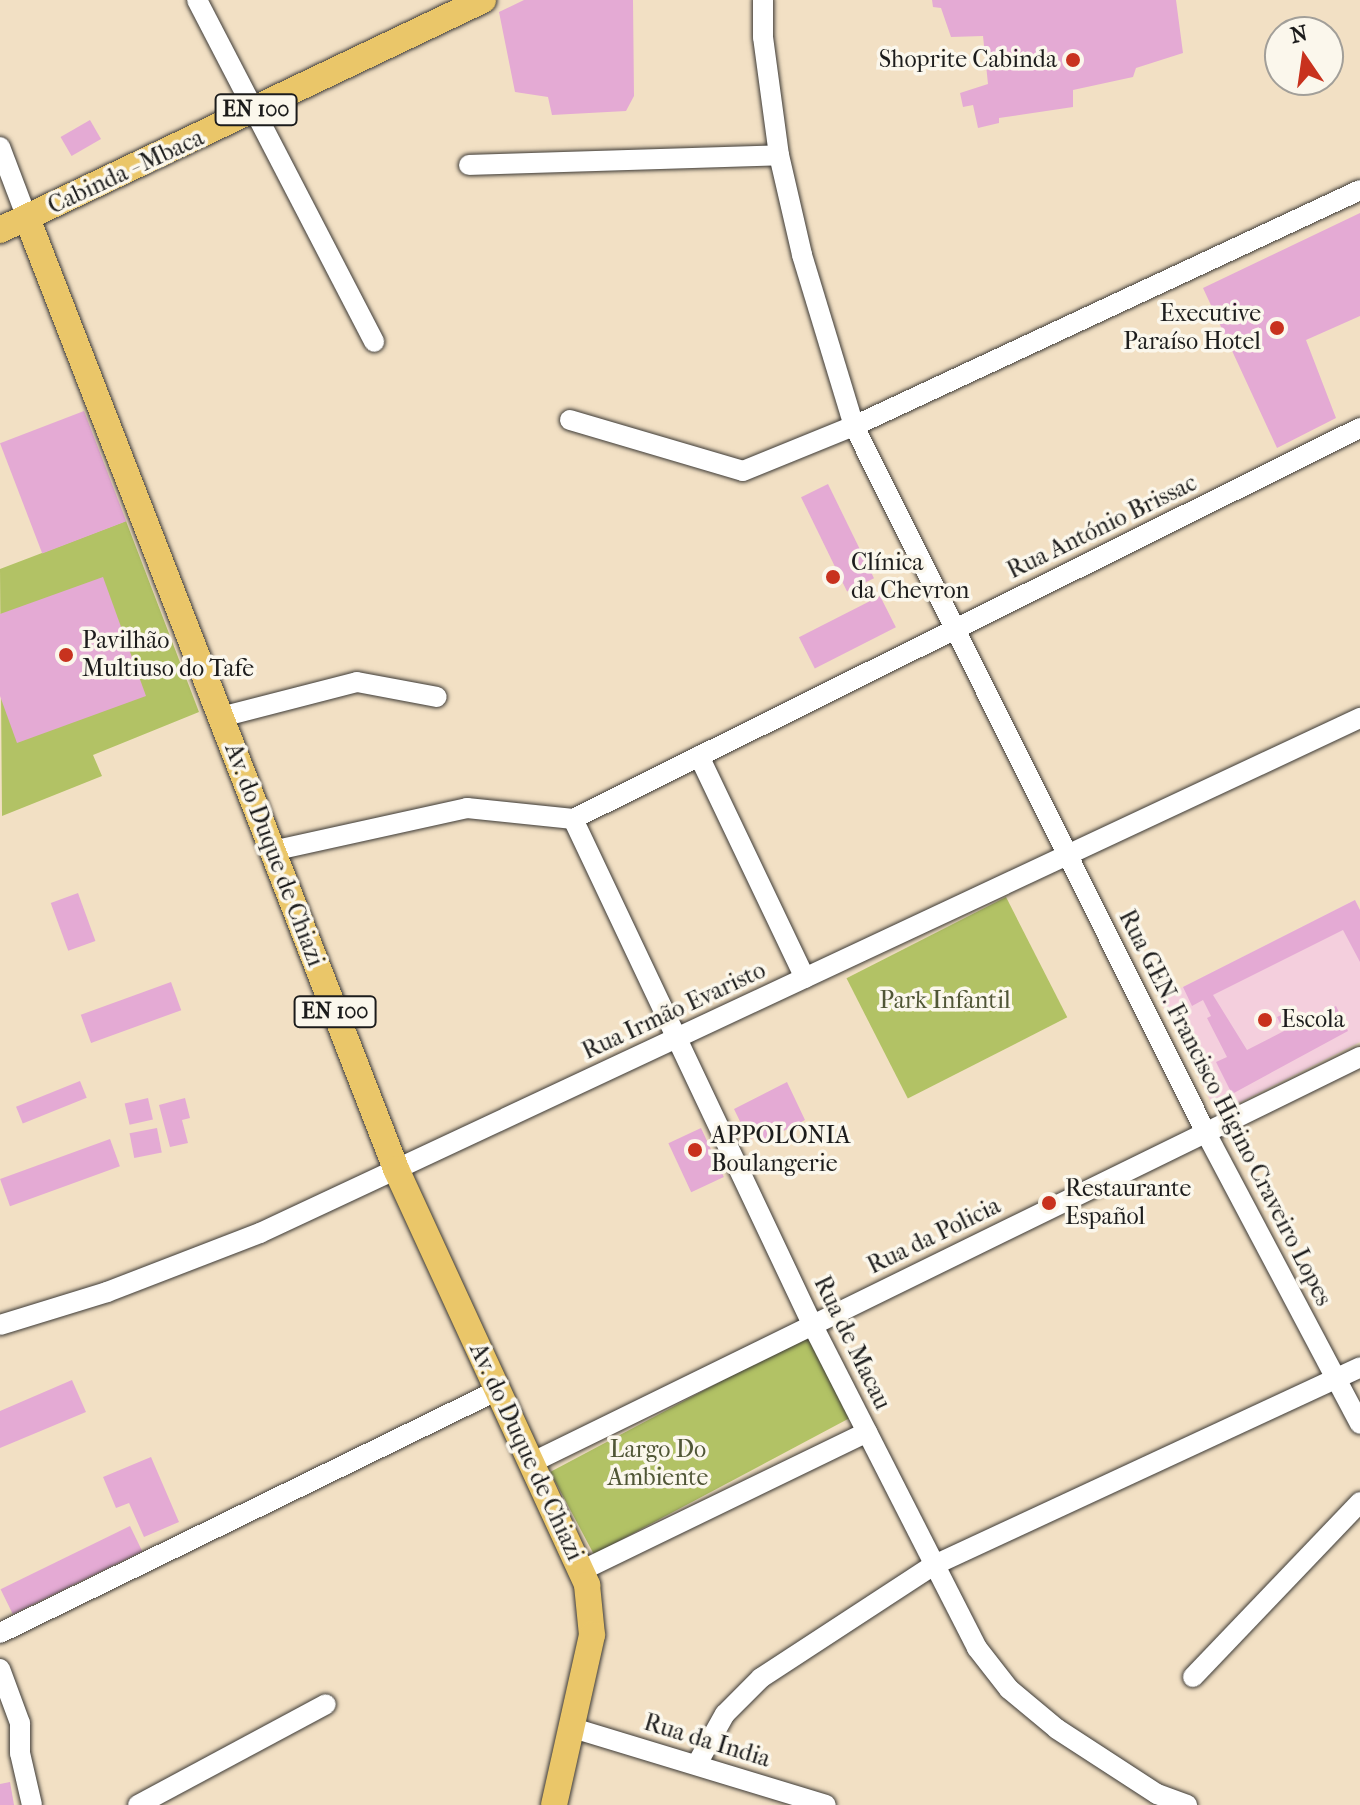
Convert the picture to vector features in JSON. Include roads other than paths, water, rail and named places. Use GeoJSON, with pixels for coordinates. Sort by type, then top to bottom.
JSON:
{"type":"FeatureCollection","features":[{"type":"Feature","properties":{"kind":"main road","name":"Cabinda - Mbaca"},"geometry":{"type":"LineString","coordinates":[[0,230],[483,0]]}},
{"type":"Feature","properties":{"kind":"main road","name":"Av. do Duque de Chiazi"},"geometry":{"type":"LineString","coordinates":[[27,218],[396,1169],[581,1571],[593,1610],[592,1635],[554,1805]]}},
{"type":"Feature","properties":{"kind":"street"},"geometry":{"type":"LineString","coordinates":[[197,0],[374,342]]}},
{"type":"Feature","properties":{"kind":"street","name":"Rua GEN. Francisco Higino Craveiro Lopes"},"geometry":{"type":"LineString","coordinates":[[763,0],[763,37],[779,155],[802,255],[854,426],[952,630],[1206,1133],[1360,1424]]}},
{"type":"Feature","properties":{"kind":"street"},"geometry":{"type":"LineString","coordinates":[[0,147],[27,218]]}},
{"type":"Feature","properties":{"kind":"street"},"geometry":{"type":"LineString","coordinates":[[469,165],[779,155]]}},
{"type":"Feature","properties":{"kind":"street"},"geometry":{"type":"LineString","coordinates":[[570,420],[743,471],[854,426],[1360,190]]}},
{"type":"Feature","properties":{"kind":"street","name":"Rua António Brissac"},"geometry":{"type":"LineString","coordinates":[[573,819],[1358,431]]}},
{"type":"Feature","properties":{"kind":"street"},"geometry":{"type":"LineString","coordinates":[[221,717],[357,682],[437,697]]}},
{"type":"Feature","properties":{"kind":"street","name":"Rua Irmão Evaristo"},"geometry":{"type":"LineString","coordinates":[[0,1325],[107,1292],[260,1233],[1067,858],[1360,718]]}},
{"type":"Feature","properties":{"kind":"street"},"geometry":{"type":"LineString","coordinates":[[699,756],[805,978]]}},
{"type":"Feature","properties":{"kind":"street"},"geometry":{"type":"LineString","coordinates":[[272,851],[467,808],[573,819]]}},
{"type":"Feature","properties":{"kind":"street","name":"Rua de Macau"},"geometry":{"type":"LineString","coordinates":[[573,819],[812,1324],[932,1566],[977,1648],[1009,1689],[1057,1729],[1157,1794],[1187,1805]]}},
{"type":"Feature","properties":{"kind":"street","name":"Rua da Policia"},"geometry":{"type":"LineString","coordinates":[[531,1463],[1360,1057]]}},
{"type":"Feature","properties":{"kind":"street"},"geometry":{"type":"LineString","coordinates":[[697,1764],[725,1714],[761,1678],[812,1639],[932,1566],[1360,1367]]}},
{"type":"Feature","properties":{"kind":"street"},"geometry":{"type":"LineString","coordinates":[[0,1633],[498,1390]]}},
{"type":"Feature","properties":{"kind":"street"},"geometry":{"type":"LineString","coordinates":[[581,1571],[867,1432]]}},
{"type":"Feature","properties":{"kind":"street"},"geometry":{"type":"LineString","coordinates":[[1193,1677],[1360,1502]]}},
{"type":"Feature","properties":{"kind":"street"},"geometry":{"type":"LineString","coordinates":[[0,1669],[20,1723],[20,1753],[32,1805]]}},
{"type":"Feature","properties":{"kind":"street"},"geometry":{"type":"LineString","coordinates":[[138,1805],[326,1704]]}},
{"type":"Feature","properties":{"kind":"street","name":"Rua da India"},"geometry":{"type":"LineString","coordinates":[[573,1728],[826,1805]]}},
{"type":"Feature","properties":{"kind":"place","name":"Shoprite Cabinda"},"geometry":{"type":"Point","coordinates":[1073,60]}},
{"type":"Feature","properties":{"kind":"place","name":"Executive Paraíso Hotel"},"geometry":{"type":"Point","coordinates":[1277,328]}},
{"type":"Feature","properties":{"kind":"place","name":"Clínica da Chevron"},"geometry":{"type":"Point","coordinates":[833,577]}},
{"type":"Feature","properties":{"kind":"place","name":"Pavilhão Multiuso do Tafe"},"geometry":{"type":"Point","coordinates":[66,655]}},
{"type":"Feature","properties":{"kind":"place","name":"Escola"},"geometry":{"type":"Point","coordinates":[1265,1020]}},
{"type":"Feature","properties":{"kind":"place","name":"APPOLONIA Boulangerie"},"geometry":{"type":"Point","coordinates":[695,1150]}},
{"type":"Feature","properties":{"kind":"place","name":"Restaurante Español"},"geometry":{"type":"Point","coordinates":[1049,1203]}},
{"type":"Feature","properties":{"kind":"park label","name":"Park Infantil"},"geometry":{"type":"Point","coordinates":[945,1001]}},
{"type":"Feature","properties":{"kind":"park label","name":"Largo Do Ambiente"},"geometry":{"type":"Point","coordinates":[658,1464]}}]}
